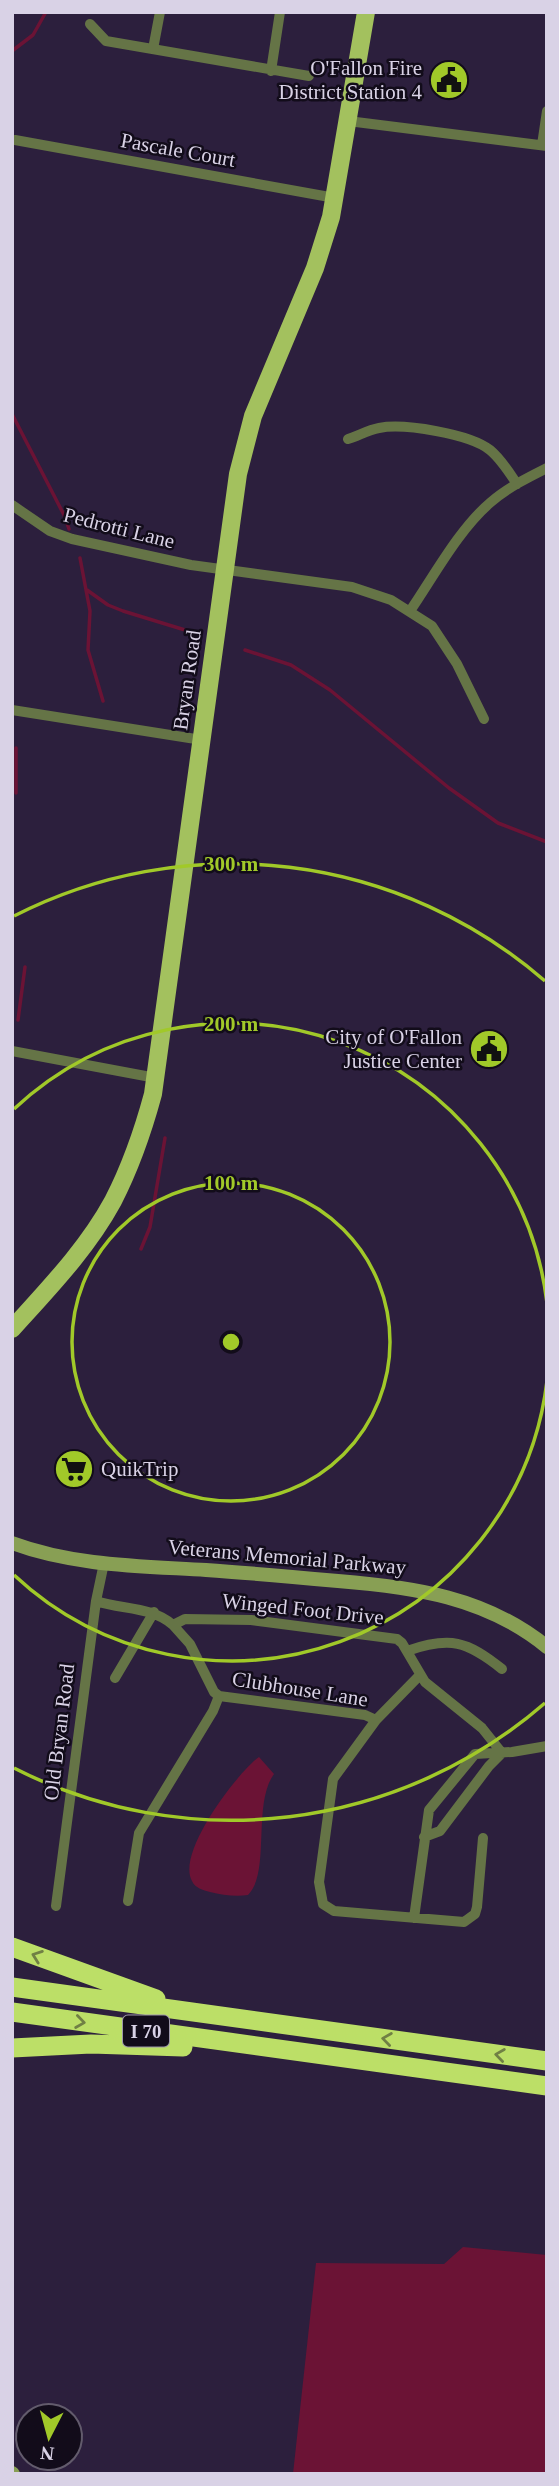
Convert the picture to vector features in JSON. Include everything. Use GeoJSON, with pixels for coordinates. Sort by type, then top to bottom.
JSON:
{"type":"FeatureCollection","features":[{"type":"Feature","properties":{"kind":"highway"},"geometry":{"type":"LineString","coordinates":[[12,1947],[193,2012]]}},
{"type":"Feature","properties":{"kind":"highway","name":"I 70"},"geometry":{"type":"LineString","coordinates":[[12,1987],[547,2061]]}},
{"type":"Feature","properties":{"kind":"highway","name":"I 70"},"geometry":{"type":"LineString","coordinates":[[12,2012],[547,2086]]}},
{"type":"Feature","properties":{"kind":"highway"},"geometry":{"type":"LineString","coordinates":[[12,2048],[91,2044],[279,2049]]}},
{"type":"Feature","properties":{"kind":"main road","name":"Bryan Road"},"geometry":{"type":"LineString","coordinates":[[12,1329],[73,1260],[112,1202],[137,1146],[156,1078],[238,474],[253,416],[315,268],[335,198],[366,12]]}},
{"type":"Feature","properties":{"kind":"street"},"geometry":{"type":"LineString","coordinates":[[153,50],[160,12]]}},
{"type":"Feature","properties":{"kind":"street"},"geometry":{"type":"LineString","coordinates":[[271,71],[280,12]]}},
{"type":"Feature","properties":{"kind":"street"},"geometry":{"type":"LineString","coordinates":[[90,24],[106,41],[309,76]]}},
{"type":"Feature","properties":{"kind":"street"},"geometry":{"type":"LineString","coordinates":[[348,121],[545,145],[547,111]]}},
{"type":"Feature","properties":{"kind":"street","name":"Pascale Court"},"geometry":{"type":"LineString","coordinates":[[15,140],[335,198]]}},
{"type":"Feature","properties":{"kind":"street"},"geometry":{"type":"LineString","coordinates":[[348,439],[376,429],[442,432],[472,440],[488,448],[500,459],[517,484]]}},
{"type":"Feature","properties":{"kind":"street"},"geometry":{"type":"LineString","coordinates":[[410,611],[474,519],[488,504],[547,468]]}},
{"type":"Feature","properties":{"kind":"street","name":"Pedrotti Lane"},"geometry":{"type":"LineString","coordinates":[[12,506],[50,531],[72,539],[224,571],[352,587],[391,600],[432,626],[457,664],[484,719]]}},
{"type":"Feature","properties":{"kind":"street"},"geometry":{"type":"LineString","coordinates":[[12,710],[202,740]]}},
{"type":"Feature","properties":{"kind":"street"},"geometry":{"type":"LineString","coordinates":[[12,1051],[156,1078]]}},
{"type":"Feature","properties":{"kind":"street","name":"Veterans Memorial Parkway"},"geometry":{"type":"LineString","coordinates":[[12,1543],[61,1556],[104,1563],[360,1583],[430,1592],[494,1613],[547,1647]]}},
{"type":"Feature","properties":{"kind":"street","name":"Old Bryan Road"},"geometry":{"type":"LineString","coordinates":[[56,1906],[96,1601],[104,1563]]}},
{"type":"Feature","properties":{"kind":"street"},"geometry":{"type":"LineString","coordinates":[[96,1601],[114,1607],[154,1612],[173,1625]]}},
{"type":"Feature","properties":{"kind":"street"},"geometry":{"type":"LineString","coordinates":[[115,1678],[154,1612]]}},
{"type":"Feature","properties":{"kind":"street","name":"Winged Foot Drive"},"geometry":{"type":"LineString","coordinates":[[173,1625],[185,1619],[251,1620],[391,1637],[402,1643],[407,1651]]}},
{"type":"Feature","properties":{"kind":"street","name":"Clubhouse Lane"},"geometry":{"type":"LineString","coordinates":[[173,1625],[190,1644],[214,1692],[219,1696],[365,1715],[376,1720]]}},
{"type":"Feature","properties":{"kind":"street"},"geometry":{"type":"LineString","coordinates":[[502,1669],[479,1650],[468,1646],[434,1643],[407,1651],[419,1676],[482,1728],[502,1753]]}},
{"type":"Feature","properties":{"kind":"street"},"geometry":{"type":"LineString","coordinates":[[419,1676],[376,1720],[333,1779],[319,1882],[321,1900],[326,1908],[334,1911],[464,1923],[475,1914],[483,1839]]}},
{"type":"Feature","properties":{"kind":"street"},"geometry":{"type":"LineString","coordinates":[[128,1900],[139,1833],[213,1711],[219,1696]]}},
{"type":"Feature","properties":{"kind":"street"},"geometry":{"type":"LineString","coordinates":[[414,1918],[424,1837],[433,1803],[475,1754],[547,1746]]}},
{"type":"Feature","properties":{"kind":"street"},"geometry":{"type":"LineString","coordinates":[[424,1837],[440,1831],[502,1753]]}},
{"type":"Feature","properties":{"kind":"shaded area"},"geometry":{"type":"Polygon","coordinates":[[[259,1757],[274,1774],[264,1802],[261,1855],[255,1884],[248,1895],[243,1896],[219,1894],[199,1888],[192,1881],[189,1868],[200,1834],[237,1779],[259,1757]]]}},
{"type":"Feature","properties":{"kind":"shaded area"},"geometry":{"type":"Polygon","coordinates":[[[463,2247],[547,2255],[547,2474],[293,2474],[316,2263],[444,2264],[463,2247]]]}},
{"type":"Feature","properties":{"kind":"waterway"},"geometry":{"type":"LineString","coordinates":[[12,51],[33,35],[46,12]]}},
{"type":"Feature","properties":{"kind":"waterway"},"geometry":{"type":"LineString","coordinates":[[12,414],[69,529]]}},
{"type":"Feature","properties":{"kind":"waterway"},"geometry":{"type":"LineString","coordinates":[[80,558],[90,611],[88,650],[103,701]]}},
{"type":"Feature","properties":{"kind":"waterway"},"geometry":{"type":"LineString","coordinates":[[87,590],[108,605],[185,630]]}},
{"type":"Feature","properties":{"kind":"waterway"},"geometry":{"type":"LineString","coordinates":[[245,650],[291,665],[330,690],[449,788],[498,823],[547,842]]}},
{"type":"Feature","properties":{"kind":"waterway"},"geometry":{"type":"LineString","coordinates":[[16,748],[16,793]]}},
{"type":"Feature","properties":{"kind":"waterway"},"geometry":{"type":"LineString","coordinates":[[18,1020],[25,967]]}},
{"type":"Feature","properties":{"kind":"waterway"},"geometry":{"type":"LineString","coordinates":[[141,1249],[150,1227],[165,1138]]}},
{"type":"Feature","properties":{"kind":"place","name":"O'Fallon Fire District Station 4"},"geometry":{"type":"Point","coordinates":[449,80]}},
{"type":"Feature","properties":{"kind":"place","name":"City of O'Fallon Justice Center"},"geometry":{"type":"Point","coordinates":[489,1049]}},
{"type":"Feature","properties":{"kind":"place","name":"QuikTrip"},"geometry":{"type":"Point","coordinates":[74,1469]}}]}
